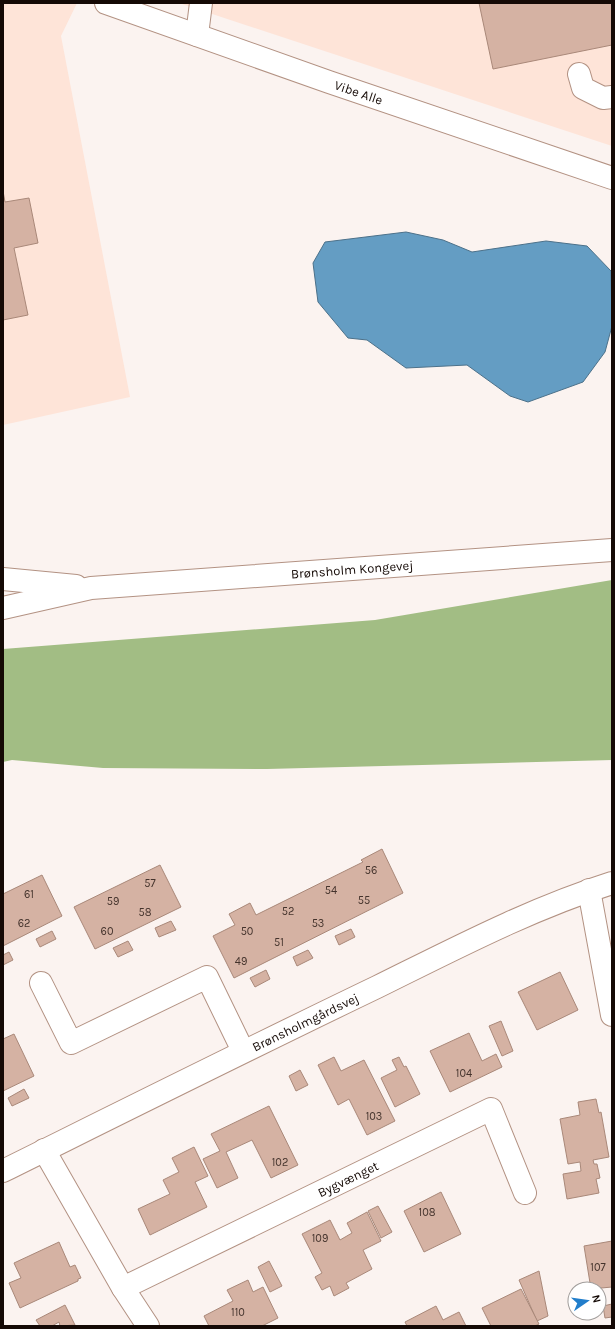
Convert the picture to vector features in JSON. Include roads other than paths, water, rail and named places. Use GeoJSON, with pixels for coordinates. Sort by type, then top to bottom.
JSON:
{"type":"FeatureCollection","features":[{"type":"Feature","properties":{"kind":"street","name":"Vibe Alle"},"geometry":{"type":"LineString","coordinates":[[106,3],[329,82],[612,178]]}},
{"type":"Feature","properties":{"kind":"street"},"geometry":{"type":"LineString","coordinates":[[197,35],[201,3]]}},
{"type":"Feature","properties":{"kind":"street"},"geometry":{"type":"LineString","coordinates":[[579,74],[583,88],[603,98],[612,97]]}},
{"type":"Feature","properties":{"kind":"street","name":"Brønsholm Kongevej"},"geometry":{"type":"LineString","coordinates":[[3,608],[91,588],[612,550]]}},
{"type":"Feature","properties":{"kind":"street","name":"Brønsholm Kongevej"},"geometry":{"type":"LineString","coordinates":[[3,579],[91,588]]}},
{"type":"Feature","properties":{"kind":"street","name":"Brønsholmgårdsvej"},"geometry":{"type":"LineString","coordinates":[[3,1171],[243,1051],[507,924],[589,890],[612,883]]}},
{"type":"Feature","properties":{"kind":"street"},"geometry":{"type":"LineString","coordinates":[[589,890],[612,1015]]}},
{"type":"Feature","properties":{"kind":"street"},"geometry":{"type":"LineString","coordinates":[[41,982],[71,1043],[207,977],[243,1051]]}},
{"type":"Feature","properties":{"kind":"street","name":"Bygvænget"},"geometry":{"type":"LineString","coordinates":[[124,1288],[491,1109],[525,1193]]}},
{"type":"Feature","properties":{"kind":"street"},"geometry":{"type":"LineString","coordinates":[[44,1150],[124,1288],[148,1326]]}},
{"type":"Feature","properties":{"kind":"water"},"geometry":{"type":"Polygon","coordinates":[[[406,232],[443,240],[472,252],[546,241],[587,246],[611,271],[612,326],[605,352],[583,382],[528,402],[510,396],[467,365],[406,368],[367,340],[348,338],[318,302],[313,263],[325,242],[406,232]]]}}]}
